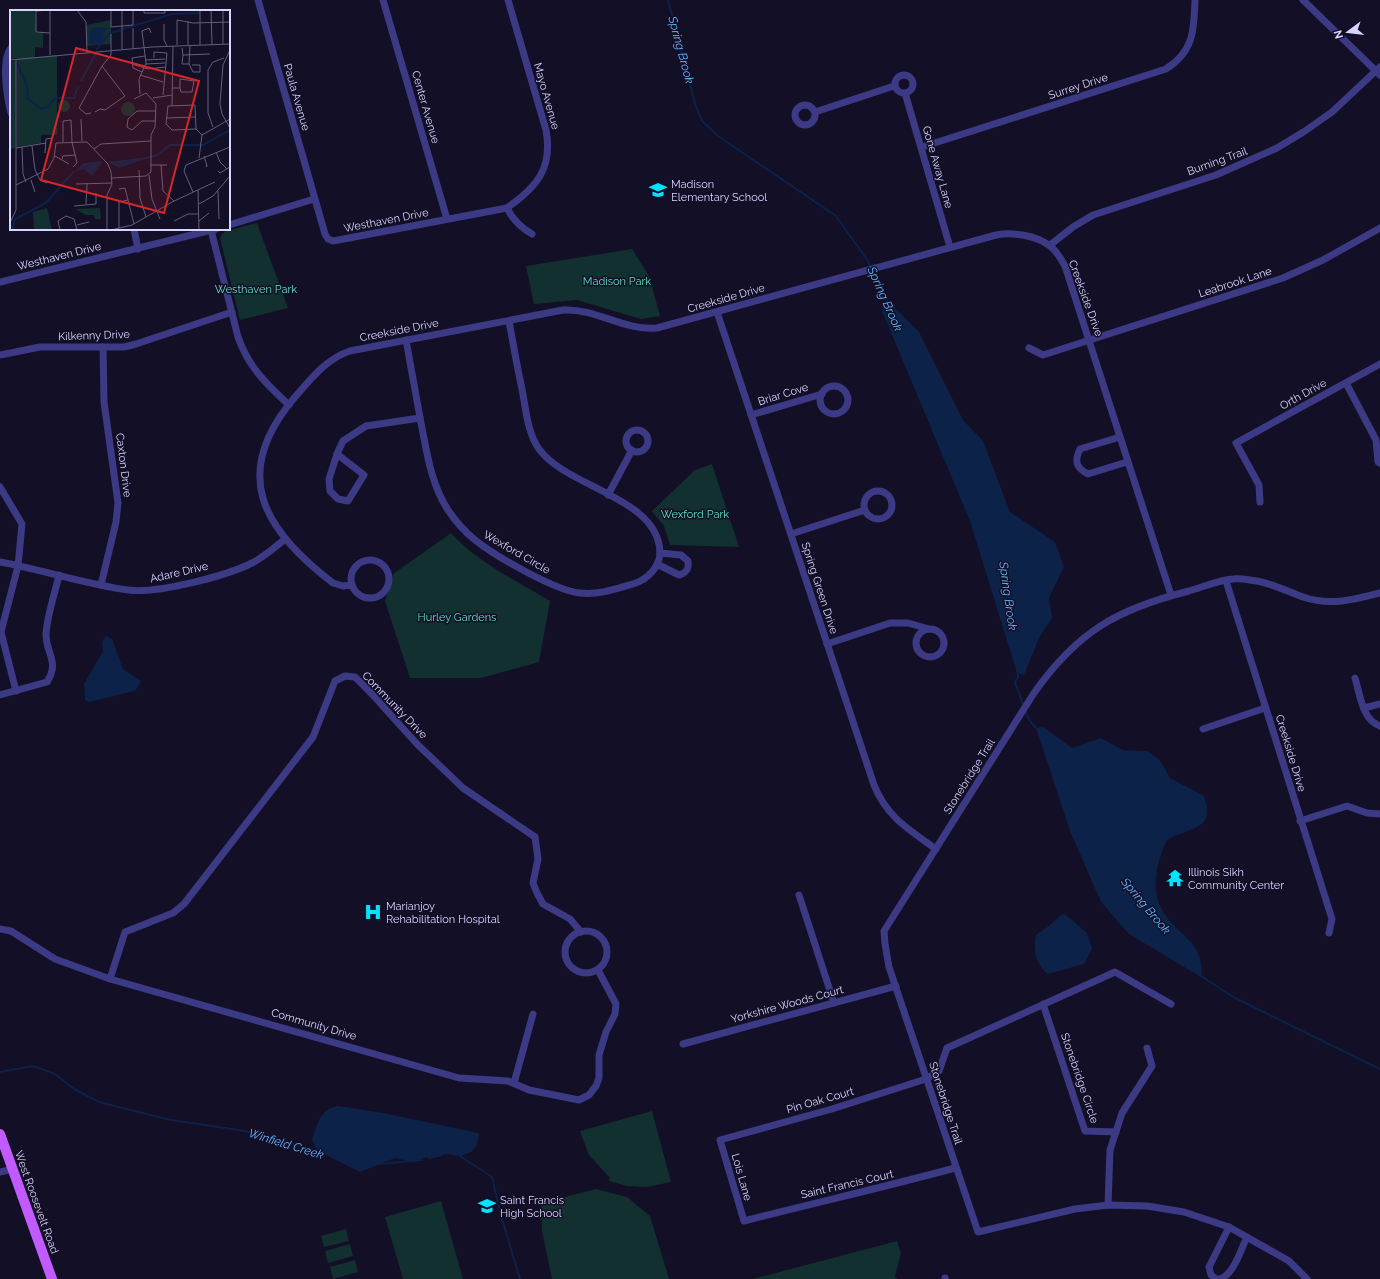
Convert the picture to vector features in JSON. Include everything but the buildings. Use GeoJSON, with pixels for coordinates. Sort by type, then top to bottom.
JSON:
{"type":"FeatureCollection","features":[{"type":"Feature","properties":{"kind":"main road","name":"West Roosevelt Road"},"geometry":{"type":"LineString","coordinates":[[0,1134],[52,1279]]}},
{"type":"Feature","properties":{"kind":"street","name":"Paula Avenue"},"geometry":{"type":"LineString","coordinates":[[258,0],[314,200]]}},
{"type":"Feature","properties":{"kind":"street","name":"Center Avenue"},"geometry":{"type":"LineString","coordinates":[[383,0],[447,219]]}},
{"type":"Feature","properties":{"kind":"street","name":"Mayo Avenue"},"geometry":{"type":"LineString","coordinates":[[507,208],[526,195],[539,180],[546,162],[548,145],[545,124],[508,0]]}},
{"type":"Feature","properties":{"kind":"street","name":"Surrey Drive"},"geometry":{"type":"LineString","coordinates":[[922,147],[1166,69],[1177,60],[1188,47],[1194,24],[1195,0]]}},
{"type":"Feature","properties":{"kind":"street"},"geometry":{"type":"LineString","coordinates":[[1303,0],[1379,71]]}},
{"type":"Feature","properties":{"kind":"street"},"geometry":{"type":"LineString","coordinates":[[10,50],[6,56],[6,66],[10,104]]}},
{"type":"Feature","properties":{"kind":"street","name":"Burning Trail"},"geometry":{"type":"LineString","coordinates":[[1050,245],[1073,226],[1093,215],[1216,175],[1277,148],[1332,112],[1379,71]]}},
{"type":"Feature","properties":{"kind":"street"},"geometry":{"type":"LineString","coordinates":[[902,74],[909,76],[913,82],[912,89],[905,93],[898,92],[894,86],[894,82],[898,76],[902,74]]}},
{"type":"Feature","properties":{"kind":"street"},"geometry":{"type":"LineString","coordinates":[[815,112],[894,86]]}},
{"type":"Feature","properties":{"kind":"street","name":"Gone Away Lane"},"geometry":{"type":"LineString","coordinates":[[905,93],[950,247]]}},
{"type":"Feature","properties":{"kind":"street","name":"Westhaven Drive"},"geometry":{"type":"LineString","coordinates":[[314,200],[325,236],[333,241],[507,208]]}},
{"type":"Feature","properties":{"kind":"street"},"geometry":{"type":"LineString","coordinates":[[230,225],[314,200]]}},
{"type":"Feature","properties":{"kind":"street"},"geometry":{"type":"LineString","coordinates":[[507,208],[512,218],[521,227],[532,234]]}},
{"type":"Feature","properties":{"kind":"street","name":"Leabrook Lane"},"geometry":{"type":"LineString","coordinates":[[1029,348],[1043,355],[1283,278],[1329,258],[1380,228]]}},
{"type":"Feature","properties":{"kind":"street"},"geometry":{"type":"LineString","coordinates":[[134,230],[138,249]]}},
{"type":"Feature","properties":{"kind":"street","name":"Westhaven Drive"},"geometry":{"type":"LineString","coordinates":[[0,282],[213,230]]}},
{"type":"Feature","properties":{"kind":"street"},"geometry":{"type":"LineString","coordinates":[[213,230],[239,340],[249,363],[260,378],[289,405]]}},
{"type":"Feature","properties":{"kind":"street","name":"Creekside Drive"},"geometry":{"type":"LineString","coordinates":[[352,585],[343,586],[333,583],[284,540],[267,511],[260,486],[260,473],[266,441],[289,405],[319,370],[334,357],[350,351],[563,310],[576,310],[631,326],[650,328],[663,326],[1005,233],[1027,235],[1050,245],[1067,271],[1090,340],[1127,462],[1171,595]]}},
{"type":"Feature","properties":{"kind":"street","name":"Kilkenny Drive"},"geometry":{"type":"LineString","coordinates":[[0,355],[36,347],[103,347],[136,344],[232,312]]}},
{"type":"Feature","properties":{"kind":"street","name":"Spring Green Drive"},"geometry":{"type":"LineString","coordinates":[[717,312],[878,795],[895,819],[936,849]]}},
{"type":"Feature","properties":{"kind":"street"},"geometry":{"type":"LineString","coordinates":[[509,320],[528,424],[534,440],[545,456],[557,467],[626,504],[648,522],[658,542],[660,553],[681,555],[688,561],[689,567],[687,571],[679,575],[657,564]]}},
{"type":"Feature","properties":{"kind":"street","name":"Wexford Circle"},"geometry":{"type":"LineString","coordinates":[[406,340],[431,474],[443,502],[462,527],[489,550],[560,588],[580,593],[602,593],[638,583],[652,572],[657,564],[660,553]]}},
{"type":"Feature","properties":{"kind":"street","name":"Caxton Drive"},"geometry":{"type":"LineString","coordinates":[[101,585],[116,522],[118,502],[104,402],[103,347]]}},
{"type":"Feature","properties":{"kind":"street","name":"Orth Drive"},"geometry":{"type":"LineString","coordinates":[[1260,502],[1259,485],[1236,442],[1380,364]]}},
{"type":"Feature","properties":{"kind":"street"},"geometry":{"type":"LineString","coordinates":[[1346,383],[1376,440],[1378,462],[1380,463]]}},
{"type":"Feature","properties":{"kind":"street","name":"Briar Cove"},"geometry":{"type":"LineString","coordinates":[[751,415],[822,394]]}},
{"type":"Feature","properties":{"kind":"street"},"geometry":{"type":"LineString","coordinates":[[337,454],[364,475],[348,501],[338,499],[330,491],[329,479],[337,454],[344,441],[366,426],[420,418]]}},
{"type":"Feature","properties":{"kind":"street"},"geometry":{"type":"LineString","coordinates":[[1120,438],[1080,449],[1076,457],[1076,464],[1081,470],[1088,474],[1127,462]]}},
{"type":"Feature","properties":{"kind":"street"},"geometry":{"type":"LineString","coordinates":[[608,495],[632,450]]}},
{"type":"Feature","properties":{"kind":"street"},"geometry":{"type":"LineString","coordinates":[[0,487],[22,524],[18,566],[1,632],[16,691]]}},
{"type":"Feature","properties":{"kind":"street"},"geometry":{"type":"LineString","coordinates":[[791,534],[865,510]]}},
{"type":"Feature","properties":{"kind":"street","name":"Adare Drive"},"geometry":{"type":"LineString","coordinates":[[0,562],[101,585],[145,591],[172,588],[251,564],[284,540]]}},
{"type":"Feature","properties":{"kind":"street"},"geometry":{"type":"LineString","coordinates":[[372,560],[379,562],[388,574],[387,588],[376,597],[362,596],[356,592],[352,585],[351,578],[353,571],[364,561],[372,560]]}},
{"type":"Feature","properties":{"kind":"street"},"geometry":{"type":"LineString","coordinates":[[0,695],[47,682],[52,675],[54,666],[46,635],[59,576]]}},
{"type":"Feature","properties":{"kind":"street","name":"Stonebridge Trail"},"geometry":{"type":"LineString","coordinates":[[1108,1205],[1075,1209],[978,1232],[955,1168],[887,958],[884,931],[1034,693],[1058,662],[1091,631],[1131,609],[1171,595],[1232,579],[1258,581],[1303,597],[1325,601],[1351,600],[1380,593]]}},
{"type":"Feature","properties":{"kind":"street","name":"Creekside Drive"},"geometry":{"type":"LineString","coordinates":[[1226,580],[1300,821],[1332,919],[1329,933]]}},
{"type":"Feature","properties":{"kind":"street"},"geometry":{"type":"LineString","coordinates":[[827,644],[890,623],[908,623],[929,629]]}},
{"type":"Feature","properties":{"kind":"street","name":"Community Drive"},"geometry":{"type":"LineString","coordinates":[[110,979],[125,932],[172,913],[184,904],[313,737],[335,680],[345,676],[355,677],[417,744],[463,788],[535,837],[538,859],[533,883],[537,893],[543,904],[570,919],[581,932]]}},
{"type":"Feature","properties":{"kind":"street"},"geometry":{"type":"LineString","coordinates":[[1355,678],[1364,708],[1372,723],[1380,726]]}},
{"type":"Feature","properties":{"kind":"street"},"geometry":{"type":"LineString","coordinates":[[1364,708],[1380,704]]}},
{"type":"Feature","properties":{"kind":"street"},"geometry":{"type":"LineString","coordinates":[[1203,729],[1265,708]]}},
{"type":"Feature","properties":{"kind":"street"},"geometry":{"type":"LineString","coordinates":[[1300,821],[1347,806],[1367,813],[1380,814]]}},
{"type":"Feature","properties":{"kind":"street"},"geometry":{"type":"LineString","coordinates":[[799,895],[834,1003]]}},
{"type":"Feature","properties":{"kind":"street","name":"Community Drive"},"geometry":{"type":"LineString","coordinates":[[0,929],[11,931],[55,959],[110,979],[460,1078],[508,1081],[529,1090],[580,1100],[589,1095],[596,1086],[599,1078],[599,1055],[606,1032],[615,1014],[616,1004],[598,970]]}},
{"type":"Feature","properties":{"kind":"street"},"geometry":{"type":"LineString","coordinates":[[581,932],[594,932],[604,941],[608,954],[603,966],[598,970],[584,974],[571,968],[565,954],[569,940],[581,932]]}},
{"type":"Feature","properties":{"kind":"street"},"geometry":{"type":"LineString","coordinates":[[926,1079],[939,1071],[947,1048],[1115,972],[1171,1004]]}},
{"type":"Feature","properties":{"kind":"street","name":"Yorkshire Woods Court"},"geometry":{"type":"LineString","coordinates":[[684,1044],[896,986]]}},
{"type":"Feature","properties":{"kind":"street","name":"Stonebridge Circle"},"geometry":{"type":"LineString","coordinates":[[1043,1004],[1085,1131],[1116,1132]]}},
{"type":"Feature","properties":{"kind":"street"},"geometry":{"type":"LineString","coordinates":[[514,1083],[533,1014]]}},
{"type":"Feature","properties":{"kind":"street"},"geometry":{"type":"LineString","coordinates":[[1147,1048],[1152,1066],[1122,1113],[1110,1150],[1108,1205],[1133,1205],[1172,1209],[1229,1227],[1289,1261],[1307,1279]]}},
{"type":"Feature","properties":{"kind":"street","name":"Pin Oak Court"},"geometry":{"type":"LineString","coordinates":[[720,1140],[832,1109],[926,1079]]}},
{"type":"Feature","properties":{"kind":"street","name":"Lois Lane"},"geometry":{"type":"LineString","coordinates":[[720,1140],[744,1221]]}},
{"type":"Feature","properties":{"kind":"street","name":"Saint Francis Court"},"geometry":{"type":"LineString","coordinates":[[744,1221],[955,1168]]}},
{"type":"Feature","properties":{"kind":"street"},"geometry":{"type":"LineString","coordinates":[[0,1172],[13,1169]]}},
{"type":"Feature","properties":{"kind":"street"},"geometry":{"type":"LineString","coordinates":[[1229,1227],[1214,1254],[1209,1267],[1211,1274],[1218,1279],[1224,1278],[1230,1271],[1247,1237]]}},
{"type":"Feature","properties":{"kind":"green space","name":"Westhaven Park"},"geometry":{"type":"Polygon","coordinates":[[[257,223],[288,308],[240,320],[220,238],[222,234],[230,230],[257,223]]]}},
{"type":"Feature","properties":{"kind":"green space","name":"Madison Park"},"geometry":{"type":"Polygon","coordinates":[[[632,249],[649,276],[660,316],[641,319],[577,300],[534,304],[526,266],[632,249]]]}},
{"type":"Feature","properties":{"kind":"green space","name":"Wexford Park"},"geometry":{"type":"Polygon","coordinates":[[[712,464],[739,547],[670,545],[664,526],[652,511],[695,470],[712,464]]]}},
{"type":"Feature","properties":{"kind":"green space","name":"Hurley Gardens"},"geometry":{"type":"Polygon","coordinates":[[[451,533],[462,544],[485,562],[550,601],[539,662],[481,678],[410,678],[385,601],[393,574],[451,533]]]}},
{"type":"Feature","properties":{"kind":"green space"},"geometry":{"type":"Polygon","coordinates":[[[652,1111],[671,1182],[647,1187],[627,1186],[609,1181],[610,1178],[589,1155],[580,1131],[652,1111]]]}},
{"type":"Feature","properties":{"kind":"green space"},"geometry":{"type":"Polygon","coordinates":[[[596,1189],[627,1197],[650,1216],[669,1279],[552,1279],[542,1231],[541,1203],[596,1189]]]}},
{"type":"Feature","properties":{"kind":"green space"},"geometry":{"type":"Polygon","coordinates":[[[441,1201],[463,1279],[403,1279],[385,1217],[441,1201]]]}},
{"type":"Feature","properties":{"kind":"green space"},"geometry":{"type":"Polygon","coordinates":[[[346,1229],[349,1241],[324,1247],[321,1236],[346,1229]]]}},
{"type":"Feature","properties":{"kind":"green space"},"geometry":{"type":"Polygon","coordinates":[[[897,1241],[901,1254],[895,1276],[897,1279],[753,1279],[897,1241]]]}},
{"type":"Feature","properties":{"kind":"green space"},"geometry":{"type":"Polygon","coordinates":[[[350,1244],[353,1256],[328,1263],[325,1251],[350,1244]]]}},
{"type":"Feature","properties":{"kind":"green space"},"geometry":{"type":"Polygon","coordinates":[[[355,1260],[358,1272],[333,1279],[330,1267],[355,1260]]]}},
{"type":"Feature","properties":{"kind":"water"},"geometry":{"type":"Polygon","coordinates":[[[887,300],[919,332],[963,420],[983,441],[1010,512],[1055,542],[1064,567],[1049,598],[1052,618],[1039,638],[1024,675],[1017,673],[970,521],[882,311],[883,305],[887,300]]]}},
{"type":"Feature","properties":{"kind":"water"},"geometry":{"type":"Polygon","coordinates":[[[106,636],[112,639],[123,669],[141,681],[135,691],[89,702],[85,700],[84,684],[103,651],[102,642],[106,636]]]}},
{"type":"Feature","properties":{"kind":"water"},"geometry":{"type":"Polygon","coordinates":[[[1043,727],[1072,748],[1101,738],[1123,750],[1147,751],[1160,760],[1170,778],[1204,796],[1207,807],[1207,816],[1204,822],[1191,830],[1167,840],[1157,868],[1156,878],[1157,898],[1161,907],[1172,924],[1191,942],[1196,949],[1201,966],[1201,977],[1129,934],[1101,902],[1070,831],[1036,728],[1043,727]]]}},
{"type":"Feature","properties":{"kind":"water"},"geometry":{"type":"Polygon","coordinates":[[[1062,914],[1066,915],[1087,933],[1092,949],[1084,964],[1048,974],[1040,966],[1036,956],[1036,935],[1062,914]]]}},
{"type":"Feature","properties":{"kind":"water"},"geometry":{"type":"Polygon","coordinates":[[[338,1106],[383,1113],[479,1133],[477,1145],[471,1152],[461,1156],[445,1154],[409,1161],[395,1158],[360,1172],[318,1151],[312,1140],[320,1118],[327,1110],[338,1106]]]}},
{"type":"Feature","properties":{"kind":"waterway","name":"Spring Brook"},"geometry":{"type":"LineString","coordinates":[[668,0],[695,104],[702,121],[718,136],[836,216],[868,261],[878,285],[888,301]]}},
{"type":"Feature","properties":{"kind":"waterway","name":"Spring Brook"},"geometry":{"type":"LineString","coordinates":[[1017,671],[1018,677],[1015,682],[1024,707]]}},
{"type":"Feature","properties":{"kind":"waterway","name":"Spring Brook"},"geometry":{"type":"LineString","coordinates":[[1025,711],[1030,721],[1037,729]]}},
{"type":"Feature","properties":{"kind":"waterway","name":"Spring Brook"},"geometry":{"type":"LineString","coordinates":[[1201,976],[1235,998],[1380,1069]]}},
{"type":"Feature","properties":{"kind":"waterway","name":"Winfield Creek"},"geometry":{"type":"LineString","coordinates":[[0,1072],[33,1066],[55,1074],[74,1089],[99,1102],[171,1120],[245,1131],[321,1152]]}},
{"type":"Feature","properties":{"kind":"waterway","name":"Winfield Creek"},"geometry":{"type":"LineString","coordinates":[[429,1158],[442,1155]]}},
{"type":"Feature","properties":{"kind":"waterway","name":"Winfield Creek"},"geometry":{"type":"LineString","coordinates":[[460,1156],[492,1177],[501,1216],[520,1279]]}},
{"type":"Feature","properties":{"kind":"waterway","name":"Winfield Creek"},"geometry":{"type":"LineString","coordinates":[[379,1164],[422,1160]]}},
{"type":"Feature","properties":{"kind":"place","name":"Madison Elementary School"},"geometry":{"type":"Point","coordinates":[658,190]}},
{"type":"Feature","properties":{"kind":"place","name":"Illinois Sikh Community Center"},"geometry":{"type":"Point","coordinates":[1175,878]}},
{"type":"Feature","properties":{"kind":"place","name":"Marianjoy Rehabilitation Hospital"},"geometry":{"type":"Point","coordinates":[373,912]}},
{"type":"Feature","properties":{"kind":"place","name":"Saint Francis High School"},"geometry":{"type":"Point","coordinates":[487,1206]}}]}
